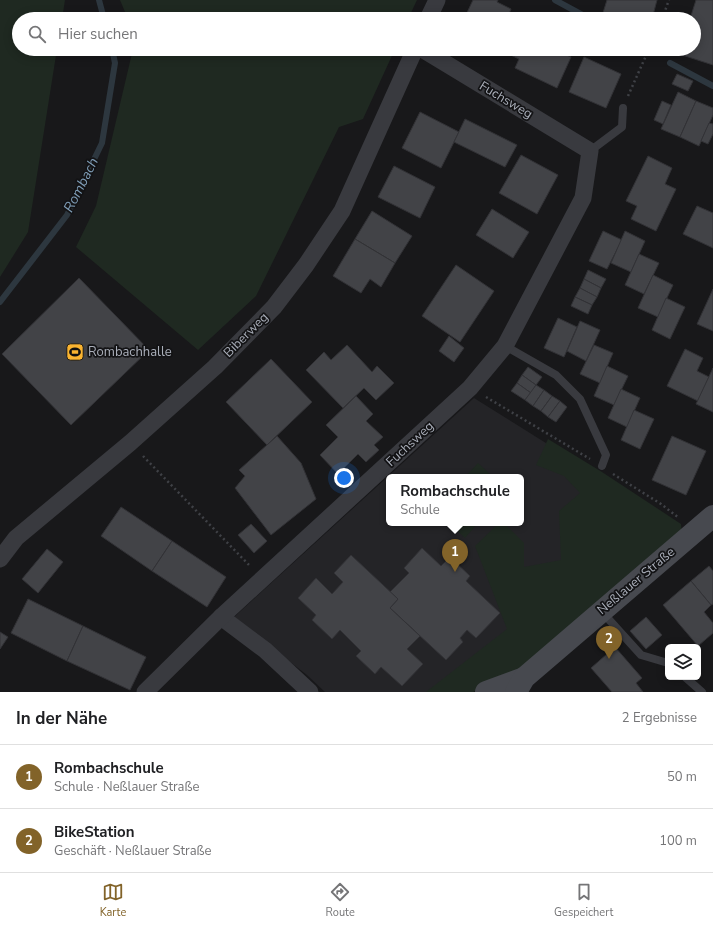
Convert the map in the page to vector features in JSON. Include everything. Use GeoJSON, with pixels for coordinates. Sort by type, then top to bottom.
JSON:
{"type":"FeatureCollection","features":[{"type":"Feature","properties":{"kind":"main road","name":"Neßlauer Straße"},"geometry":{"type":"LineString","coordinates":[[486,692],[520,685],[601,611],[709,522]]}},
{"type":"Feature","properties":{"kind":"street"},"geometry":{"type":"LineString","coordinates":[[431,12],[437,0]]}},
{"type":"Feature","properties":{"kind":"street","name":"Biberweg"},"geometry":{"type":"LineString","coordinates":[[0,559],[16,538],[130,443],[215,367],[268,312],[306,265],[342,210],[412,56]]}},
{"type":"Feature","properties":{"kind":"street","name":"Fuchsweg"},"geometry":{"type":"LineString","coordinates":[[145,692],[221,617],[470,388],[505,346],[583,198],[590,150],[434,56]]}},
{"type":"Feature","properties":{"kind":"street"},"geometry":{"type":"LineString","coordinates":[[221,617],[265,650],[310,692]]}},
{"type":"Feature","properties":{"kind":"lane"},"geometry":{"type":"LineString","coordinates":[[590,150],[622,127],[623,108]]}},
{"type":"Feature","properties":{"kind":"lane"},"geometry":{"type":"LineString","coordinates":[[505,346],[556,375],[580,399],[606,455],[602,466]]}},
{"type":"Feature","properties":{"kind":"lane"},"geometry":{"type":"LineString","coordinates":[[601,611],[641,655],[665,662]]}},
{"type":"Feature","properties":{"kind":"lane"},"geometry":{"type":"LineString","coordinates":[[688,680],[702,692]]}},
{"type":"Feature","properties":{"kind":"path"},"geometry":{"type":"LineString","coordinates":[[665,12],[669,0]]}},
{"type":"Feature","properties":{"kind":"path"},"geometry":{"type":"LineString","coordinates":[[623,108],[646,56]]}},
{"type":"Feature","properties":{"kind":"path"},"geometry":{"type":"LineString","coordinates":[[470,388],[602,466],[661,504]]}},
{"type":"Feature","properties":{"kind":"path"},"geometry":{"type":"LineString","coordinates":[[130,443],[262,579]]}},
{"type":"Feature","properties":{"kind":"shaded area"},"geometry":{"type":"Polygon","coordinates":[[[0,0],[65,0],[63,12],[12,12],[12,56],[56,56],[28,232],[0,277],[0,0]]]}},
{"type":"Feature","properties":{"kind":"shaded area"},"geometry":{"type":"Polygon","coordinates":[[[120,0],[417,0],[411,12],[125,12],[120,0]]]}},
{"type":"Feature","properties":{"kind":"shaded area"},"geometry":{"type":"Polygon","coordinates":[[[131,56],[392,56],[363,119],[339,127],[256,296],[198,350],[76,247],[96,206],[131,56]]]}},
{"type":"Feature","properties":{"kind":"shaded area"},"geometry":{"type":"Polygon","coordinates":[[[474,398],[678,526],[466,692],[325,692],[307,675],[233,618],[386,478],[386,526],[524,526],[524,474],[391,474],[474,398]]]}},
{"type":"Feature","properties":{"kind":"shaded area"},"geometry":{"type":"Polygon","coordinates":[[[548,439],[602,472],[681,524],[682,535],[515,676],[473,692],[426,692],[507,629],[475,546],[496,526],[507,526],[524,543],[524,567],[561,560],[559,511],[580,493],[564,476],[536,465],[548,439]]]}},
{"type":"Feature","properties":{"kind":"shaded area"},"geometry":{"type":"Polygon","coordinates":[[[478,463],[490,474],[468,474],[478,463]]]}},
{"type":"Feature","properties":{"kind":"shaded area"},"geometry":{"type":"Polygon","coordinates":[[[452,526],[475,526],[465,538],[452,526]]]}},
{"type":"Feature","properties":{"kind":"building"},"geometry":{"type":"Polygon","coordinates":[[[473,0],[498,0],[497,2],[511,9],[510,12],[467,12],[473,0]]]}},
{"type":"Feature","properties":{"kind":"building"},"geometry":{"type":"Polygon","coordinates":[[[607,0],[657,0],[654,12],[603,12],[607,0]]]}},
{"type":"Feature","properties":{"kind":"building"},"geometry":{"type":"Polygon","coordinates":[[[696,0],[713,0],[713,65],[685,56],[701,56],[701,12],[692,12],[696,0]]]}},
{"type":"Feature","properties":{"kind":"building"},"geometry":{"type":"Polygon","coordinates":[[[513,56],[571,57],[557,88],[515,68],[519,59],[513,56]]]}},
{"type":"Feature","properties":{"kind":"building"},"geometry":{"type":"Polygon","coordinates":[[[584,57],[621,74],[606,108],[569,92],[584,57]]]}},
{"type":"Feature","properties":{"kind":"building"},"geometry":{"type":"Polygon","coordinates":[[[677,74],[693,81],[688,91],[672,84],[677,74]]]}},
{"type":"Feature","properties":{"kind":"building"},"geometry":{"type":"Polygon","coordinates":[[[678,92],[696,101],[680,137],[661,129],[678,92]]]}},
{"type":"Feature","properties":{"kind":"building"},"geometry":{"type":"Polygon","coordinates":[[[662,101],[671,105],[663,124],[654,120],[662,101]]]}},
{"type":"Feature","properties":{"kind":"building"},"geometry":{"type":"Polygon","coordinates":[[[696,101],[713,108],[713,115],[699,146],[680,137],[696,101]]]}},
{"type":"Feature","properties":{"kind":"building"},"geometry":{"type":"Polygon","coordinates":[[[420,112],[459,132],[441,168],[402,148],[420,112]]]}},
{"type":"Feature","properties":{"kind":"building"},"geometry":{"type":"Polygon","coordinates":[[[465,119],[517,145],[505,167],[454,142],[465,119]]]}},
{"type":"Feature","properties":{"kind":"building"},"geometry":{"type":"Polygon","coordinates":[[[709,123],[713,124],[713,134],[708,144],[701,141],[709,123]]]}},
{"type":"Feature","properties":{"kind":"building"},"geometry":{"type":"Polygon","coordinates":[[[521,155],[558,175],[537,214],[499,193],[521,155]]]}},
{"type":"Feature","properties":{"kind":"building"},"geometry":{"type":"Polygon","coordinates":[[[648,156],[672,168],[665,184],[676,189],[656,231],[631,219],[637,206],[626,201],[648,156]]]}},
{"type":"Feature","properties":{"kind":"building"},"geometry":{"type":"Polygon","coordinates":[[[394,166],[435,187],[420,218],[378,197],[394,166]]]}},
{"type":"Feature","properties":{"kind":"building"},"geometry":{"type":"Polygon","coordinates":[[[697,206],[713,213],[713,248],[683,234],[697,206]]]}},
{"type":"Feature","properties":{"kind":"building"},"geometry":{"type":"Polygon","coordinates":[[[492,209],[529,232],[513,258],[476,235],[492,209]]]}},
{"type":"Feature","properties":{"kind":"building"},"geometry":{"type":"Polygon","coordinates":[[[372,211],[412,236],[395,263],[355,239],[372,211]]]}},
{"type":"Feature","properties":{"kind":"building"},"geometry":{"type":"Polygon","coordinates":[[[603,231],[622,240],[607,269],[589,261],[603,231]]]}},
{"type":"Feature","properties":{"kind":"building"},"geometry":{"type":"Polygon","coordinates":[[[625,231],[645,241],[631,272],[611,263],[625,231]]]}},
{"type":"Feature","properties":{"kind":"building"},"geometry":{"type":"Polygon","coordinates":[[[355,239],[395,263],[381,287],[370,279],[361,293],[333,276],[355,239]]]}},
{"type":"Feature","properties":{"kind":"building"},"geometry":{"type":"Polygon","coordinates":[[[639,254],[659,263],[644,294],[625,285],[639,254]]]}},
{"type":"Feature","properties":{"kind":"building"},"geometry":{"type":"Polygon","coordinates":[[[456,265],[494,291],[460,342],[422,316],[456,265]]]}},
{"type":"Feature","properties":{"kind":"building"},"geometry":{"type":"Polygon","coordinates":[[[588,270],[606,279],[601,288],[584,279],[588,270]]]}},
{"type":"Feature","properties":{"kind":"building"},"geometry":{"type":"Polygon","coordinates":[[[653,275],[673,285],[658,317],[638,308],[653,275]]]}},
{"type":"Feature","properties":{"kind":"building","name":"Rombachhalle"},"geometry":{"type":"Polygon","coordinates":[[[79,278],[149,350],[71,425],[2,354],[79,278]]]}},
{"type":"Feature","properties":{"kind":"building"},"geometry":{"type":"Polygon","coordinates":[[[584,279],[601,288],[597,297],[580,288],[584,279]]]}},
{"type":"Feature","properties":{"kind":"building"},"geometry":{"type":"Polygon","coordinates":[[[580,288],[597,297],[592,305],[575,297],[580,288]]]}},
{"type":"Feature","properties":{"kind":"building"},"geometry":{"type":"Polygon","coordinates":[[[713,289],[713,331],[697,324],[713,289]]]}},
{"type":"Feature","properties":{"kind":"building"},"geometry":{"type":"Polygon","coordinates":[[[575,297],[592,305],[588,314],[571,306],[575,297]]]}},
{"type":"Feature","properties":{"kind":"building"},"geometry":{"type":"Polygon","coordinates":[[[666,298],[685,307],[670,339],[652,330],[666,298]]]}},
{"type":"Feature","properties":{"kind":"building"},"geometry":{"type":"Polygon","coordinates":[[[558,318],[577,327],[564,357],[544,348],[558,318]]]}},
{"type":"Feature","properties":{"kind":"building"},"geometry":{"type":"Polygon","coordinates":[[[580,321],[600,330],[586,361],[567,351],[580,321]]]}},
{"type":"Feature","properties":{"kind":"building"},"geometry":{"type":"Polygon","coordinates":[[[449,336],[464,348],[454,362],[439,351],[449,336]]]}},
{"type":"Feature","properties":{"kind":"building"},"geometry":{"type":"Polygon","coordinates":[[[347,345],[372,372],[377,366],[394,383],[376,400],[364,388],[343,408],[306,370],[324,352],[331,360],[347,345]]]}},
{"type":"Feature","properties":{"kind":"building"},"geometry":{"type":"Polygon","coordinates":[[[594,345],[613,353],[600,383],[580,374],[594,345]]]}},
{"type":"Feature","properties":{"kind":"building"},"geometry":{"type":"Polygon","coordinates":[[[685,349],[703,358],[697,371],[709,377],[698,401],[667,386],[685,349]]]}},
{"type":"Feature","properties":{"kind":"building"},"geometry":{"type":"Polygon","coordinates":[[[271,359],[312,402],[267,445],[226,402],[271,359]]]}},
{"type":"Feature","properties":{"kind":"building"},"geometry":{"type":"Polygon","coordinates":[[[607,366],[628,376],[614,405],[594,396],[607,366]]]}},
{"type":"Feature","properties":{"kind":"building"},"geometry":{"type":"Polygon","coordinates":[[[528,367],[542,377],[536,385],[522,375],[528,367]]]}},
{"type":"Feature","properties":{"kind":"building"},"geometry":{"type":"Polygon","coordinates":[[[713,368],[713,412],[696,404],[713,368]]]}},
{"type":"Feature","properties":{"kind":"building"},"geometry":{"type":"Polygon","coordinates":[[[522,375],[536,385],[531,393],[517,383],[522,375]]]}},
{"type":"Feature","properties":{"kind":"building"},"geometry":{"type":"Polygon","coordinates":[[[517,383],[531,393],[525,400],[511,391],[517,383]]]}},
{"type":"Feature","properties":{"kind":"building"},"geometry":{"type":"Polygon","coordinates":[[[536,385],[544,390],[533,406],[525,400],[536,385]]]}},
{"type":"Feature","properties":{"kind":"building"},"geometry":{"type":"Polygon","coordinates":[[[621,389],[640,398],[627,427],[608,418],[621,389]]]}},
{"type":"Feature","properties":{"kind":"building"},"geometry":{"type":"Polygon","coordinates":[[[544,390],[552,396],[541,411],[533,406],[544,390]]]}},
{"type":"Feature","properties":{"kind":"building"},"geometry":{"type":"Polygon","coordinates":[[[356,396],[373,414],[366,421],[383,437],[374,445],[379,450],[366,462],[358,454],[338,474],[320,455],[338,437],[326,425],[356,396]]]}},
{"type":"Feature","properties":{"kind":"building"},"geometry":{"type":"Polygon","coordinates":[[[552,396],[560,401],[548,417],[541,411],[552,396]]]}},
{"type":"Feature","properties":{"kind":"building"},"geometry":{"type":"Polygon","coordinates":[[[560,401],[567,407],[556,422],[548,417],[560,401]]]}},
{"type":"Feature","properties":{"kind":"building"},"geometry":{"type":"Polygon","coordinates":[[[634,410],[654,419],[640,449],[621,440],[634,410]]]}},
{"type":"Feature","properties":{"kind":"building"},"geometry":{"type":"Polygon","coordinates":[[[277,436],[301,463],[316,499],[271,535],[235,488],[245,476],[239,470],[277,436]]]}},
{"type":"Feature","properties":{"kind":"building"},"geometry":{"type":"Polygon","coordinates":[[[672,436],[706,451],[686,495],[652,480],[672,436]]]}},
{"type":"Feature","properties":{"kind":"building"},"geometry":{"type":"Polygon","coordinates":[[[121,507],[172,541],[152,571],[101,536],[121,507]]]}},
{"type":"Feature","properties":{"kind":"building"},"geometry":{"type":"Polygon","coordinates":[[[251,524],[267,541],[254,553],[238,535],[251,524]]]}},
{"type":"Feature","properties":{"kind":"building"},"geometry":{"type":"Polygon","coordinates":[[[172,541],[226,577],[207,607],[152,571],[172,541]]]}},
{"type":"Feature","properties":{"kind":"building"},"geometry":{"type":"Polygon","coordinates":[[[422,548],[441,566],[450,557],[470,576],[466,581],[500,613],[476,638],[467,630],[460,638],[463,642],[446,660],[390,608],[398,599],[390,592],[409,573],[404,568],[422,548]]]}},
{"type":"Feature","properties":{"kind":"building"},"geometry":{"type":"Polygon","coordinates":[[[47,549],[63,562],[38,593],[22,579],[47,549]]]}},
{"type":"Feature","properties":{"kind":"building"},"geometry":{"type":"Polygon","coordinates":[[[351,555],[398,599],[390,608],[420,636],[407,649],[423,664],[402,686],[381,667],[375,674],[356,656],[361,651],[340,630],[332,639],[312,620],[316,615],[298,598],[316,578],[332,594],[343,582],[334,573],[351,555]]]}},
{"type":"Feature","properties":{"kind":"building"},"geometry":{"type":"Polygon","coordinates":[[[709,566],[713,571],[713,604],[711,605],[691,581],[709,566]]]}},
{"type":"Feature","properties":{"kind":"building"},"geometry":{"type":"Polygon","coordinates":[[[691,581],[711,605],[704,612],[713,623],[713,633],[700,644],[696,644],[663,605],[691,581]]]}},
{"type":"Feature","properties":{"kind":"building"},"geometry":{"type":"Polygon","coordinates":[[[28,599],[83,626],[67,661],[11,633],[28,599]]]}},
{"type":"Feature","properties":{"kind":"building"},"geometry":{"type":"Polygon","coordinates":[[[646,617],[662,635],[646,649],[630,631],[646,617]]]}},
{"type":"Feature","properties":{"kind":"building"},"geometry":{"type":"Polygon","coordinates":[[[83,626],[146,657],[130,690],[67,661],[83,626]]]}},
{"type":"Feature","properties":{"kind":"building"},"geometry":{"type":"Polygon","coordinates":[[[0,632],[8,637],[0,649],[0,632]]]}},
{"type":"Feature","properties":{"kind":"building"},"geometry":{"type":"Polygon","coordinates":[[[615,647],[642,678],[636,683],[643,692],[612,692],[591,668],[615,647]]]}},
{"type":"Feature","properties":{"kind":"waterway","name":"Rombach"},"geometry":{"type":"LineString","coordinates":[[99,0],[102,12]]}},
{"type":"Feature","properties":{"kind":"waterway"},"geometry":{"type":"LineString","coordinates":[[555,0],[577,12]]}},
{"type":"Feature","properties":{"kind":"waterway","name":"Rombach"},"geometry":{"type":"LineString","coordinates":[[0,302],[67,215],[102,143],[115,63],[114,56]]}},
{"type":"Feature","properties":{"kind":"waterway"},"geometry":{"type":"LineString","coordinates":[[670,63],[713,86]]}},
{"type":"Feature","properties":{"kind":"place","name":"Rombachhalle"},"geometry":{"type":"Point","coordinates":[75,352]}},
{"type":"Feature","properties":{"kind":"place","name":"Rombachschule"},"geometry":{"type":"Point","coordinates":[455,572]}},
{"type":"Feature","properties":{"kind":"place","name":"BikeStation"},"geometry":{"type":"Point","coordinates":[609,659]}}]}
